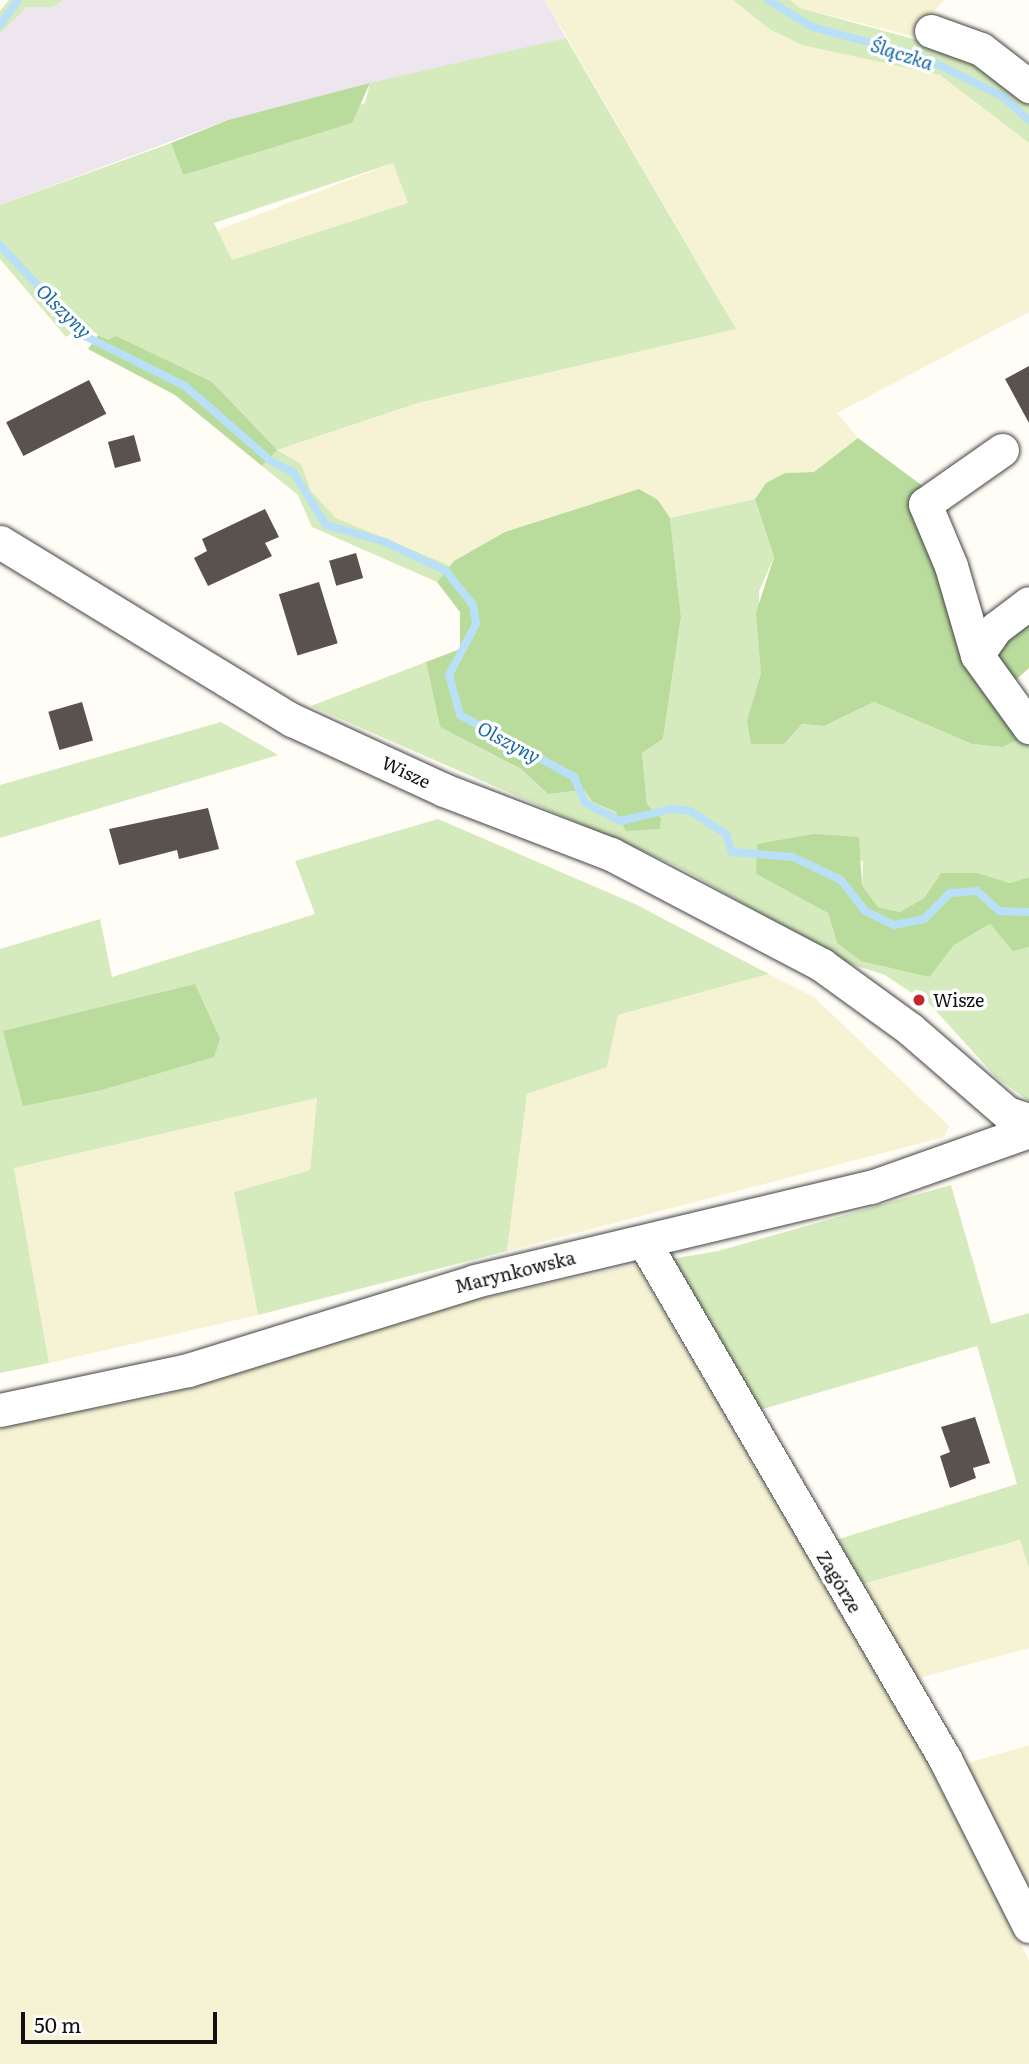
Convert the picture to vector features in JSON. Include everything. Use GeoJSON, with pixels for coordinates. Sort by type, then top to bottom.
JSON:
{"type":"FeatureCollection","features":[{"type":"Feature","properties":{"kind":"street"},"geometry":{"type":"LineString","coordinates":[[931,31],[981,49],[1029,86]]}},
{"type":"Feature","properties":{"kind":"street"},"geometry":{"type":"LineString","coordinates":[[1002,450],[925,504],[951,566],[977,655],[1029,727]]}},
{"type":"Feature","properties":{"kind":"street","name":"Wisze"},"geometry":{"type":"LineString","coordinates":[[0,542],[292,720],[444,790],[611,854],[822,965],[910,1029],[1007,1113],[1029,1120]]}},
{"type":"Feature","properties":{"kind":"street"},"geometry":{"type":"LineString","coordinates":[[977,655],[996,628],[1029,603]]}},
{"type":"Feature","properties":{"kind":"street","name":"Marynkowska"},"geometry":{"type":"LineString","coordinates":[[0,1410],[188,1370],[474,1281],[871,1187],[1029,1131]]}},
{"type":"Feature","properties":{"kind":"street","name":"Zagórze"},"geometry":{"type":"LineString","coordinates":[[644,1242],[945,1759],[1029,1926]]}},
{"type":"Feature","properties":{"kind":"shaded area"},"geometry":{"type":"Polygon","coordinates":[[[63,0],[545,0],[566,38],[228,120],[0,205],[0,34],[27,7],[53,7],[63,0]]]}},
{"type":"Feature","properties":{"kind":"shaded area"},"geometry":{"type":"Polygon","coordinates":[[[545,0],[733,0],[769,29],[940,75],[1029,143],[1029,312],[837,413],[858,438],[814,472],[785,473],[766,483],[755,499],[670,518],[658,500],[505,532],[451,566],[336,518],[311,491],[301,464],[277,450],[418,403],[736,329],[545,0]]]}},
{"type":"Feature","properties":{"kind":"shaded area"},"geometry":{"type":"Polygon","coordinates":[[[790,0],[944,0],[912,36],[800,8],[790,0]]]}},
{"type":"Feature","properties":{"kind":"shaded area"},"geometry":{"type":"Polygon","coordinates":[[[393,163],[408,203],[233,271],[217,230],[393,163]]]}},
{"type":"Feature","properties":{"kind":"shaded area"},"geometry":{"type":"Polygon","coordinates":[[[769,974],[815,998],[949,1126],[944,1137],[507,1251],[527,1094],[607,1067],[618,1015],[769,974]]]}},
{"type":"Feature","properties":{"kind":"shaded area"},"geometry":{"type":"Polygon","coordinates":[[[317,1098],[310,1170],[234,1192],[258,1315],[49,1363],[14,1168],[317,1098]]]}},
{"type":"Feature","properties":{"kind":"shaded area"},"geometry":{"type":"Polygon","coordinates":[[[636,1265],[934,1771],[1029,1960],[1029,2064],[0,2064],[0,1427],[165,1395],[393,1317],[636,1265]]]}},
{"type":"Feature","properties":{"kind":"shaded area"},"geometry":{"type":"Polygon","coordinates":[[[1021,1540],[1029,1568],[1029,1648],[915,1679],[856,1586],[1021,1540]]]}},
{"type":"Feature","properties":{"kind":"shaded area"},"geometry":{"type":"Polygon","coordinates":[[[1029,1745],[1029,1900],[965,1764],[1029,1745]]]}},
{"type":"Feature","properties":{"kind":"green space"},"geometry":{"type":"Polygon","coordinates":[[[9,0],[63,0],[53,7],[27,7],[0,34],[0,11],[9,0]]]}},
{"type":"Feature","properties":{"kind":"green space"},"geometry":{"type":"Polygon","coordinates":[[[733,0],[790,0],[800,8],[972,55],[1029,99],[1029,143],[940,75],[802,45],[769,29],[733,0]]]}},
{"type":"Feature","properties":{"kind":"green space"},"geometry":{"type":"Polygon","coordinates":[[[566,38],[736,329],[418,403],[277,450],[301,464],[311,491],[336,518],[451,566],[437,582],[312,527],[298,495],[262,466],[276,450],[83,325],[66,337],[0,259],[0,205],[171,143],[183,175],[365,103],[370,83],[566,38]],[[393,163],[214,223],[232,260],[408,203],[393,163]]]}},
{"type":"Feature","properties":{"kind":"green space"},"geometry":{"type":"Polygon","coordinates":[[[370,83],[352,123],[183,175],[171,143],[228,120],[370,83]]]}},
{"type":"Feature","properties":{"kind":"green space"},"geometry":{"type":"Polygon","coordinates":[[[98,335],[108,340],[116,336],[212,382],[277,450],[262,466],[175,395],[88,349],[98,335]]]}},
{"type":"Feature","properties":{"kind":"green space"},"geometry":{"type":"Polygon","coordinates":[[[858,438],[924,487],[1024,737],[1002,747],[972,744],[874,702],[824,726],[802,724],[784,744],[751,744],[747,720],[761,673],[756,613],[774,557],[755,499],[766,483],[785,473],[814,472],[858,438]]]}},
{"type":"Feature","properties":{"kind":"green space"},"geometry":{"type":"Polygon","coordinates":[[[639,489],[658,500],[670,518],[681,617],[663,739],[642,753],[647,804],[661,818],[660,829],[626,831],[616,812],[593,802],[584,790],[548,794],[521,769],[440,727],[426,662],[460,649],[460,612],[437,582],[454,561],[505,532],[639,489]]]}},
{"type":"Feature","properties":{"kind":"green space"},"geometry":{"type":"Polygon","coordinates":[[[755,499],[774,557],[759,591],[761,673],[747,720],[784,744],[802,724],[824,726],[874,702],[972,744],[1001,747],[1024,737],[1029,744],[1029,877],[1010,883],[978,873],[941,873],[924,898],[900,912],[878,907],[862,885],[863,861],[778,841],[758,844],[756,874],[828,913],[837,943],[930,977],[954,945],[990,924],[1013,950],[1029,947],[1029,1101],[996,1077],[916,989],[912,993],[885,975],[848,963],[679,867],[311,706],[426,662],[440,727],[521,769],[548,794],[584,790],[593,802],[616,812],[661,818],[647,804],[642,753],[663,739],[681,617],[670,518],[755,499]]]}},
{"type":"Feature","properties":{"kind":"green space"},"geometry":{"type":"Polygon","coordinates":[[[1029,610],[1029,668],[1006,689],[988,656],[1029,610]]]}},
{"type":"Feature","properties":{"kind":"green space"},"geometry":{"type":"Polygon","coordinates":[[[221,722],[278,755],[0,838],[0,785],[221,722]]]}},
{"type":"Feature","properties":{"kind":"green space"},"geometry":{"type":"Polygon","coordinates":[[[438,819],[635,904],[769,974],[618,1015],[607,1067],[527,1094],[507,1251],[258,1315],[234,1192],[310,1170],[317,1098],[14,1168],[49,1363],[0,1373],[0,949],[100,919],[112,977],[315,914],[295,861],[438,819]]]}},
{"type":"Feature","properties":{"kind":"green space"},"geometry":{"type":"Polygon","coordinates":[[[814,834],[859,837],[862,885],[878,907],[900,912],[924,898],[941,873],[978,873],[1010,883],[1029,877],[1029,947],[1013,951],[990,924],[954,945],[930,977],[861,961],[837,943],[828,913],[756,874],[757,844],[814,834]]]}},
{"type":"Feature","properties":{"kind":"green space"},"geometry":{"type":"Polygon","coordinates":[[[195,984],[220,1039],[214,1057],[98,1091],[23,1106],[3,1031],[195,984]]]}},
{"type":"Feature","properties":{"kind":"green space"},"geometry":{"type":"Polygon","coordinates":[[[951,1185],[991,1324],[1029,1313],[1029,1568],[1020,1540],[856,1586],[829,1542],[1017,1484],[977,1346],[756,1411],[671,1259],[718,1251],[951,1185]]]}},
{"type":"Feature","properties":{"kind":"building"},"geometry":{"type":"Polygon","coordinates":[[[1029,366],[1029,423],[1005,379],[1029,366]]]}},
{"type":"Feature","properties":{"kind":"building"},"geometry":{"type":"Polygon","coordinates":[[[89,380],[106,414],[23,456],[6,422],[89,380]]]}},
{"type":"Feature","properties":{"kind":"building"},"geometry":{"type":"Polygon","coordinates":[[[134,435],[141,461],[115,468],[108,442],[134,435]]]}},
{"type":"Feature","properties":{"kind":"building"},"geometry":{"type":"Polygon","coordinates":[[[265,509],[279,537],[265,543],[272,556],[208,586],[194,558],[207,551],[202,539],[265,509]]]}},
{"type":"Feature","properties":{"kind":"building"},"geometry":{"type":"Polygon","coordinates":[[[356,553],[363,578],[336,586],[329,561],[356,553]]]}},
{"type":"Feature","properties":{"kind":"building"},"geometry":{"type":"Polygon","coordinates":[[[319,582],[338,643],[298,655],[279,594],[319,582]]]}},
{"type":"Feature","properties":{"kind":"building"},"geometry":{"type":"Polygon","coordinates":[[[82,702],[93,740],[59,750],[48,712],[82,702]]]}},
{"type":"Feature","properties":{"kind":"building"},"geometry":{"type":"Polygon","coordinates":[[[208,808],[219,849],[179,859],[177,850],[119,865],[109,829],[208,808]]]}},
{"type":"Feature","properties":{"kind":"building"},"geometry":{"type":"Polygon","coordinates":[[[975,1417],[990,1463],[973,1468],[976,1478],[950,1488],[940,1456],[950,1452],[941,1427],[975,1417]]]}},
{"type":"Feature","properties":{"kind":"waterway","name":"Ślączka"},"geometry":{"type":"LineString","coordinates":[[0,25],[18,0]]}},
{"type":"Feature","properties":{"kind":"waterway","name":"Ślączka"},"geometry":{"type":"LineString","coordinates":[[768,0],[812,27],[920,56],[1002,96],[1029,120]]}},
{"type":"Feature","properties":{"kind":"waterway","name":"Olszyny"},"geometry":{"type":"LineString","coordinates":[[0,245],[85,336],[185,386],[271,461],[293,472],[326,525],[385,542],[446,571],[473,605],[476,624],[449,675],[460,715],[574,777],[585,803],[620,821],[672,809],[690,811],[726,834],[732,852],[793,857],[841,880],[865,911],[894,925],[924,919],[950,893],[977,891],[999,911],[1029,912]]}},
{"type":"Feature","properties":{"kind":"place","name":"Wisze"},"geometry":{"type":"Point","coordinates":[919,1000]}}]}
